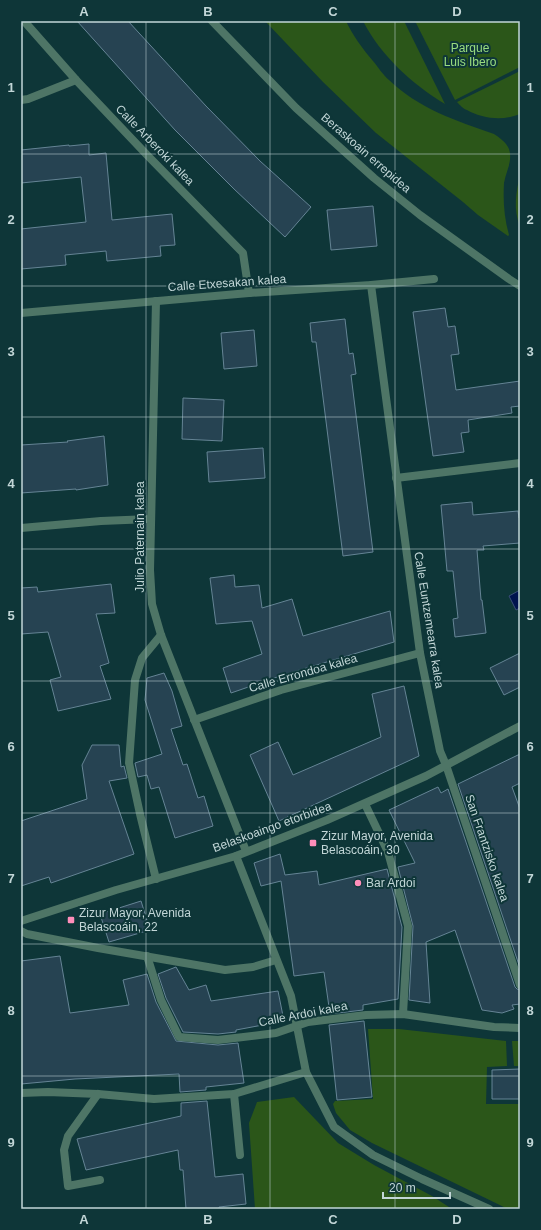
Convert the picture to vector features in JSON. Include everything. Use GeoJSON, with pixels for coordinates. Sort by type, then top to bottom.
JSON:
{"type":"FeatureCollection","features":[{"type":"Feature","properties":{"kind":"street","name":"Calle Arberoki kalea"},"geometry":{"type":"LineString","coordinates":[[24,21],[76,80],[243,253],[249,293]]}},
{"type":"Feature","properties":{"kind":"street","name":"Beraskoain errepidea"},"geometry":{"type":"LineString","coordinates":[[212,21],[296,108],[374,178],[420,215],[509,280],[520,286]]}},
{"type":"Feature","properties":{"kind":"street"},"geometry":{"type":"LineString","coordinates":[[21,100],[28,99],[76,80]]}},
{"type":"Feature","properties":{"kind":"street","name":"Calle Etxesakan kalea"},"geometry":{"type":"LineString","coordinates":[[21,313],[249,293],[434,279]]}},
{"type":"Feature","properties":{"kind":"street","name":"Calle Euntzemearra kalea"},"geometry":{"type":"LineString","coordinates":[[370,285],[420,653],[440,752],[446,765]]}},
{"type":"Feature","properties":{"kind":"street","name":"Julio Paternain kalea"},"geometry":{"type":"LineString","coordinates":[[156,301],[150,520],[152,604],[161,636],[246,851]]}},
{"type":"Feature","properties":{"kind":"street"},"geometry":{"type":"LineString","coordinates":[[396,478],[520,463]]}},
{"type":"Feature","properties":{"kind":"street"},"geometry":{"type":"LineString","coordinates":[[21,528],[101,521],[150,520]]}},
{"type":"Feature","properties":{"kind":"street"},"geometry":{"type":"LineString","coordinates":[[156,879],[129,763],[135,680],[142,658],[161,636]]}},
{"type":"Feature","properties":{"kind":"street","name":"Calle Errondoa kalea"},"geometry":{"type":"LineString","coordinates":[[194,720],[281,690],[420,653]]}},
{"type":"Feature","properties":{"kind":"street","name":"Belaskoaingo etorbidea"},"geometry":{"type":"LineString","coordinates":[[21,921],[55,909],[236,856],[365,804],[446,765],[520,726]]}},
{"type":"Feature","properties":{"kind":"street","name":"San Frantzisko kalea"},"geometry":{"type":"LineString","coordinates":[[446,765],[520,985]]}},
{"type":"Feature","properties":{"kind":"street"},"geometry":{"type":"LineString","coordinates":[[365,804],[388,852],[408,926],[403,1014]]}},
{"type":"Feature","properties":{"kind":"street"},"geometry":{"type":"LineString","coordinates":[[236,856],[291,996],[306,1072],[334,1127],[373,1156],[490,1209]]}},
{"type":"Feature","properties":{"kind":"street"},"geometry":{"type":"LineString","coordinates":[[21,930],[34,936],[225,970],[253,967],[276,960]]}},
{"type":"Feature","properties":{"kind":"street","name":"Calle Ardoi kalea"},"geometry":{"type":"LineString","coordinates":[[147,956],[161,1000],[179,1037],[218,1040],[276,1033],[308,1022],[366,1014],[403,1014],[494,1027],[520,1028]]}},
{"type":"Feature","properties":{"kind":"street"},"geometry":{"type":"LineString","coordinates":[[21,1093],[48,1092],[98,1094],[154,1099],[234,1094],[306,1072]]}},
{"type":"Feature","properties":{"kind":"street"},"geometry":{"type":"LineString","coordinates":[[98,1094],[68,1136],[64,1150],[68,1186],[100,1180]]}},
{"type":"Feature","properties":{"kind":"street"},"geometry":{"type":"LineString","coordinates":[[234,1094],[240,1155]]}},
{"type":"Feature","properties":{"kind":"green space"},"geometry":{"type":"Polygon","coordinates":[[[265,21],[346,21],[365,51],[385,76],[400,90],[438,113],[494,134],[503,140],[510,153],[510,162],[504,183],[505,215],[509,235],[508,236],[478,215],[376,133],[323,82],[265,21]]]}},
{"type":"Feature","properties":{"kind":"green space"},"geometry":{"type":"Polygon","coordinates":[[[363,21],[404,21],[445,104],[421,88],[398,68],[370,34],[363,21]]]}},
{"type":"Feature","properties":{"kind":"green space","name":"Parque Luis Ibero"},"geometry":{"type":"Polygon","coordinates":[[[415,21],[520,21],[520,67],[455,100],[415,21]]]}},
{"type":"Feature","properties":{"kind":"green space"},"geometry":{"type":"Polygon","coordinates":[[[520,71],[520,114],[507,118],[486,117],[473,113],[462,107],[457,102],[520,71]]]}},
{"type":"Feature","properties":{"kind":"green space"},"geometry":{"type":"Polygon","coordinates":[[[520,174],[520,227],[516,214],[516,195],[520,174]]]}},
{"type":"Feature","properties":{"kind":"green space"},"geometry":{"type":"Polygon","coordinates":[[[368,1029],[399,1029],[506,1041],[507,1066],[487,1067],[486,1104],[520,1104],[520,1209],[508,1209],[372,1143],[350,1130],[336,1113],[333,1104],[335,1101],[373,1099],[368,1029]]]}},
{"type":"Feature","properties":{"kind":"green space"},"geometry":{"type":"Polygon","coordinates":[[[512,1041],[520,1041],[520,1066],[514,1066],[512,1041]]]}},
{"type":"Feature","properties":{"kind":"green space"},"geometry":{"type":"Polygon","coordinates":[[[294,1097],[338,1143],[374,1165],[432,1196],[452,1209],[255,1209],[249,1123],[257,1102],[294,1097]]]}},
{"type":"Feature","properties":{"kind":"shaded area"},"geometry":{"type":"Polygon","coordinates":[[[520,590],[520,608],[516,610],[509,596],[520,590]]]}},
{"type":"Feature","properties":{"kind":"building"},"geometry":{"type":"Polygon","coordinates":[[[77,21],[128,21],[206,106],[260,161],[311,207],[285,237],[175,130],[77,21]]]}},
{"type":"Feature","properties":{"kind":"building"},"geometry":{"type":"Polygon","coordinates":[[[89,144],[89,155],[106,153],[112,220],[172,214],[175,245],[160,246],[161,256],[107,261],[106,251],[65,255],[66,265],[21,269],[21,229],[86,222],[81,177],[21,183],[21,150],[89,144]]]}},
{"type":"Feature","properties":{"kind":"building"},"geometry":{"type":"Polygon","coordinates":[[[373,206],[377,246],[331,250],[327,210],[373,206]]]}},
{"type":"Feature","properties":{"kind":"building"},"geometry":{"type":"Polygon","coordinates":[[[445,308],[448,327],[455,326],[459,354],[451,355],[456,390],[520,381],[520,406],[511,407],[512,413],[468,420],[469,432],[461,433],[464,452],[433,456],[413,312],[445,308]]]}},
{"type":"Feature","properties":{"kind":"building"},"geometry":{"type":"Polygon","coordinates":[[[345,319],[349,354],[353,353],[356,374],[351,375],[373,552],[343,556],[316,342],[312,342],[310,323],[345,319]]]}},
{"type":"Feature","properties":{"kind":"building"},"geometry":{"type":"Polygon","coordinates":[[[254,330],[257,366],[224,369],[221,333],[254,330]]]}},
{"type":"Feature","properties":{"kind":"building"},"geometry":{"type":"Polygon","coordinates":[[[183,398],[224,400],[222,441],[182,439],[183,398]]]}},
{"type":"Feature","properties":{"kind":"building"},"geometry":{"type":"Polygon","coordinates":[[[104,436],[108,485],[76,490],[21,493],[21,445],[68,442],[67,441],[104,436]]]}},
{"type":"Feature","properties":{"kind":"building"},"geometry":{"type":"Polygon","coordinates":[[[263,448],[265,478],[209,482],[207,452],[263,448]]]}},
{"type":"Feature","properties":{"kind":"building"},"geometry":{"type":"Polygon","coordinates":[[[472,502],[473,515],[518,511],[520,518],[520,543],[483,546],[484,550],[477,550],[481,600],[486,633],[455,637],[453,619],[458,618],[453,571],[447,571],[441,505],[472,502]]]}},
{"type":"Feature","properties":{"kind":"building"},"geometry":{"type":"Polygon","coordinates":[[[234,575],[235,587],[259,585],[262,608],[292,599],[303,636],[390,611],[394,642],[283,675],[231,693],[223,668],[262,654],[252,621],[216,624],[210,578],[234,575]]]}},
{"type":"Feature","properties":{"kind":"building"},"geometry":{"type":"Polygon","coordinates":[[[111,584],[115,613],[96,614],[109,663],[100,666],[111,699],[58,711],[50,680],[61,677],[48,632],[21,634],[21,588],[37,587],[38,592],[111,584]]]}},
{"type":"Feature","properties":{"kind":"building"},"geometry":{"type":"Polygon","coordinates":[[[520,653],[520,687],[504,695],[490,668],[520,653]]]}},
{"type":"Feature","properties":{"kind":"building"},"geometry":{"type":"Polygon","coordinates":[[[164,673],[172,691],[182,726],[171,729],[183,765],[187,764],[198,798],[204,796],[213,826],[175,838],[159,787],[151,789],[147,775],[138,777],[135,763],[162,754],[145,700],[147,678],[164,673]]]}},
{"type":"Feature","properties":{"kind":"building"},"geometry":{"type":"Polygon","coordinates":[[[404,686],[419,756],[279,821],[250,755],[278,742],[293,775],[381,737],[372,694],[404,686]]]}},
{"type":"Feature","properties":{"kind":"building"},"geometry":{"type":"Polygon","coordinates":[[[92,745],[119,745],[121,767],[124,766],[127,778],[109,781],[134,854],[51,883],[49,877],[21,886],[21,821],[87,799],[82,765],[92,745]]]}},
{"type":"Feature","properties":{"kind":"building"},"geometry":{"type":"Polygon","coordinates":[[[520,754],[520,783],[512,787],[520,809],[520,968],[458,784],[520,754]]]}},
{"type":"Feature","properties":{"kind":"building"},"geometry":{"type":"Polygon","coordinates":[[[438,787],[441,793],[448,789],[515,987],[520,990],[520,1004],[512,1005],[514,1009],[502,1013],[482,1010],[455,930],[426,942],[430,1003],[409,1000],[413,926],[398,867],[415,863],[389,810],[438,787]]]}},
{"type":"Feature","properties":{"kind":"building"},"geometry":{"type":"Polygon","coordinates":[[[280,854],[285,875],[317,871],[319,885],[387,869],[402,927],[398,999],[363,1005],[363,1010],[330,1014],[324,972],[294,976],[281,881],[261,886],[254,863],[280,854]]]}},
{"type":"Feature","properties":{"kind":"building"},"geometry":{"type":"Polygon","coordinates":[[[141,901],[150,930],[109,942],[100,914],[141,901]]]}},
{"type":"Feature","properties":{"kind":"building"},"geometry":{"type":"Polygon","coordinates":[[[60,956],[70,1013],[129,1005],[123,980],[147,974],[156,1002],[176,1041],[218,1045],[238,1043],[244,1083],[206,1087],[206,1090],[180,1092],[179,1074],[75,1079],[21,1084],[21,961],[60,956]]]}},
{"type":"Feature","properties":{"kind":"building"},"geometry":{"type":"Polygon","coordinates":[[[176,967],[189,990],[206,985],[211,1001],[278,991],[284,1021],[236,1030],[236,1032],[218,1034],[183,1032],[166,998],[158,974],[176,967]]]}},
{"type":"Feature","properties":{"kind":"building"},"geometry":{"type":"Polygon","coordinates":[[[364,1021],[372,1097],[337,1100],[329,1025],[364,1021]]]}},
{"type":"Feature","properties":{"kind":"building"},"geometry":{"type":"Polygon","coordinates":[[[520,1069],[520,1099],[492,1099],[492,1070],[520,1069]]]}},
{"type":"Feature","properties":{"kind":"building"},"geometry":{"type":"Polygon","coordinates":[[[207,1101],[215,1177],[243,1174],[246,1204],[219,1207],[219,1209],[186,1209],[183,1170],[180,1170],[178,1150],[86,1170],[77,1139],[181,1116],[181,1103],[207,1101]]]}},
{"type":"Feature","properties":{"kind":"place","name":"Zizur Mayor, Avenida Belascoáin, 30"},"geometry":{"type":"Point","coordinates":[313,843]}},
{"type":"Feature","properties":{"kind":"place","name":"Bar Ardoi"},"geometry":{"type":"Point","coordinates":[358,883]}},
{"type":"Feature","properties":{"kind":"place","name":"Zizur Mayor, Avenida Belascoáin, 22"},"geometry":{"type":"Point","coordinates":[71,920]}}]}
